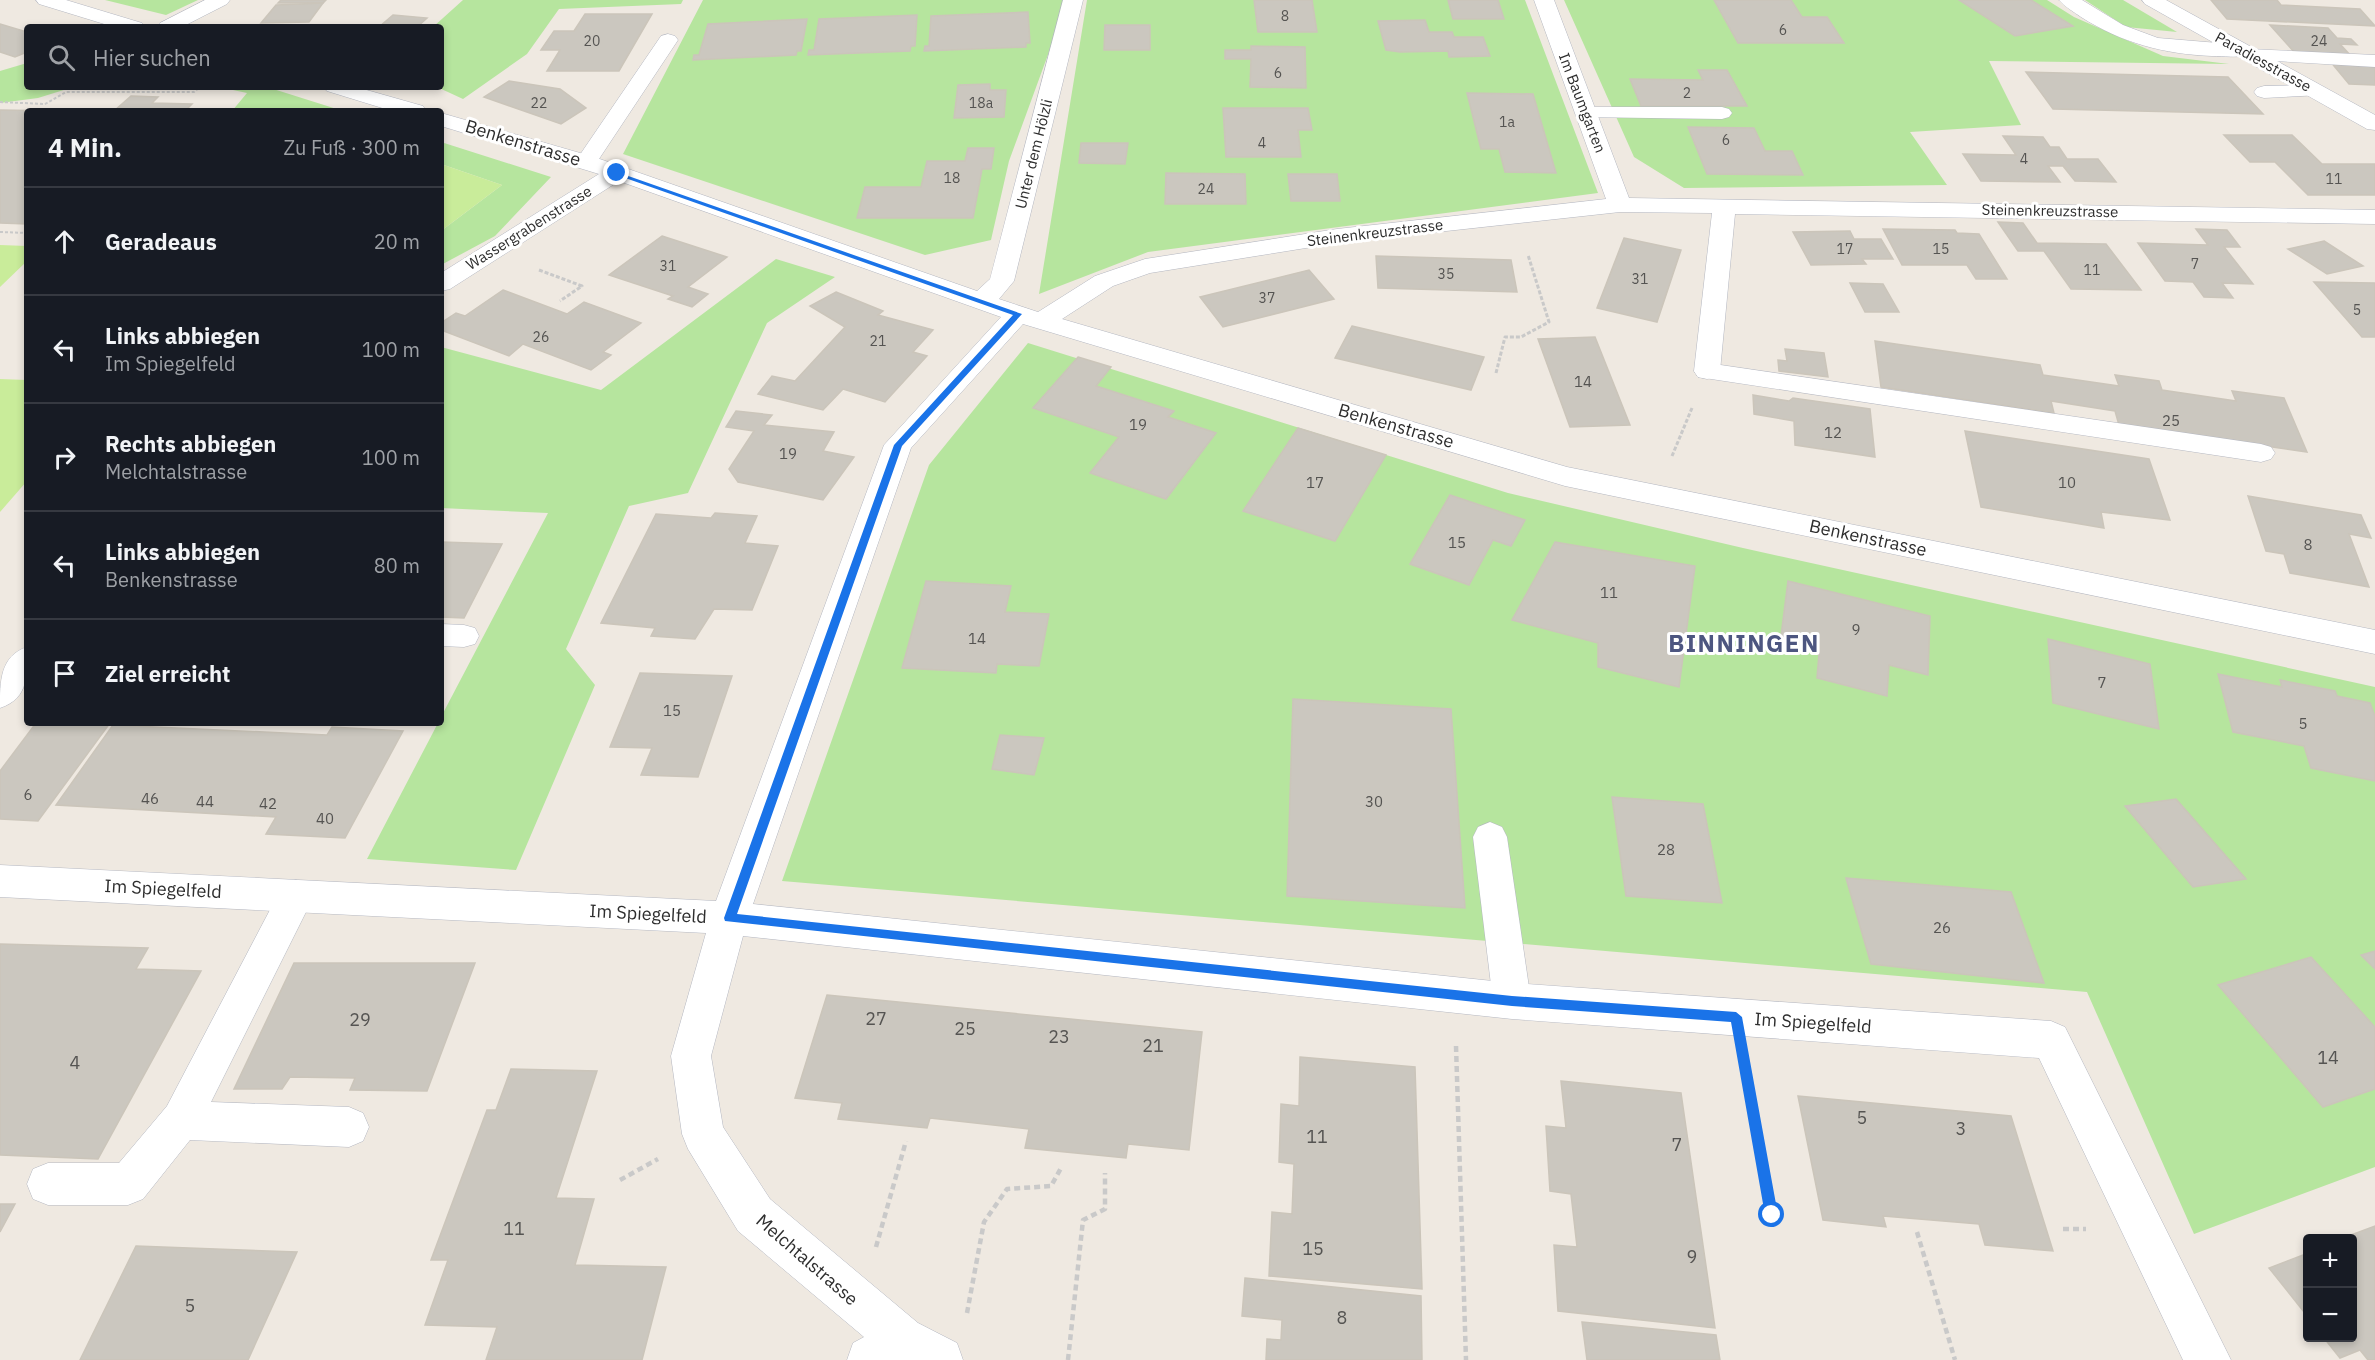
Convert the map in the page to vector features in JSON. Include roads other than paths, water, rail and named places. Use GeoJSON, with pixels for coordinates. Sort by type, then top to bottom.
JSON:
{"type":"FeatureCollection","features":[{"type":"Feature","properties":{"kind":"street"},"geometry":{"type":"LineString","coordinates":[[46,0],[125,24]]}},
{"type":"Feature","properties":{"kind":"street"},"geometry":{"type":"LineString","coordinates":[[173,24],[220,0]]}},
{"type":"Feature","properties":{"kind":"street","name":"Unter dem Hölzli"},"geometry":{"type":"LineString","coordinates":[[981,302],[1002,280],[1073,0]]}},
{"type":"Feature","properties":{"kind":"street","name":"Im Baumgarten"},"geometry":{"type":"LineString","coordinates":[[1544,0],[1620,206]]}},
{"type":"Feature","properties":{"kind":"street"},"geometry":{"type":"LineString","coordinates":[[2068,0],[2118,30],[2144,41],[2170,47],[2246,53]]}},
{"type":"Feature","properties":{"kind":"street","name":"Paradiesstrasse"},"geometry":{"type":"LineString","coordinates":[[2152,0],[2375,124]]}},
{"type":"Feature","properties":{"kind":"street"},"geometry":{"type":"LineString","coordinates":[[344,90],[405,108]]}},
{"type":"Feature","properties":{"kind":"street","name":"Benkenstrasse"},"geometry":{"type":"LineString","coordinates":[[444,120],[586,162],[1029,318],[1565,476],[2375,642]]}},
{"type":"Feature","properties":{"kind":"street","name":"Wassergrabenstrasse"},"geometry":{"type":"LineString","coordinates":[[444,282],[617,173]]}},
{"type":"Feature","properties":{"kind":"street","name":"Steinenkreuzstrasse"},"geometry":{"type":"LineString","coordinates":[[1029,318],[1104,281],[1145,266],[1337,236],[1620,206],[2375,217]]}},
{"type":"Feature","properties":{"kind":"street"},"geometry":{"type":"LineString","coordinates":[[1707,371],[1724,207]]}},
{"type":"Feature","properties":{"kind":"street","name":"Melchtalstrasse"},"geometry":{"type":"LineString","coordinates":[[904,1353],[860,1305],[754,1215],[704,1134],[691,1056],[729,918],[898,445],[1029,318]]}},
{"type":"Feature","properties":{"kind":"street"},"geometry":{"type":"LineString","coordinates":[[0,695],[24,663]]}},
{"type":"Feature","properties":{"kind":"street","name":"Im Spiegelfeld"},"geometry":{"type":"LineString","coordinates":[[0,881],[729,918],[1512,1001],[2051,1040],[2208,1360]]}},
{"type":"Feature","properties":{"kind":"lane"},"geometry":{"type":"LineString","coordinates":[[586,162],[669,40]]}},
{"type":"Feature","properties":{"kind":"lane"},"geometry":{"type":"LineString","coordinates":[[2246,53],[2375,61]]}},
{"type":"Feature","properties":{"kind":"lane"},"geometry":{"type":"LineString","coordinates":[[2264,92],[2314,91]]}},
{"type":"Feature","properties":{"kind":"lane"},"geometry":{"type":"LineString","coordinates":[[1586,113],[1722,113]]}},
{"type":"Feature","properties":{"kind":"lane"},"geometry":{"type":"LineString","coordinates":[[1707,371],[2261,453]]}},
{"type":"Feature","properties":{"kind":"lane"},"geometry":{"type":"LineString","coordinates":[[1490,837],[1512,1001]]}},
{"type":"Feature","properties":{"kind":"lane"},"geometry":{"type":"LineString","coordinates":[[48,1184],[128,1184],[181,1120],[296,896]]}},
{"type":"Feature","properties":{"kind":"lane"},"geometry":{"type":"LineString","coordinates":[[181,1120],[349,1128]]}},
{"type":"Feature","properties":{"kind":"district","name":"BINNINGEN"},"geometry":{"type":"Point","coordinates":[1744,644]}}]}
